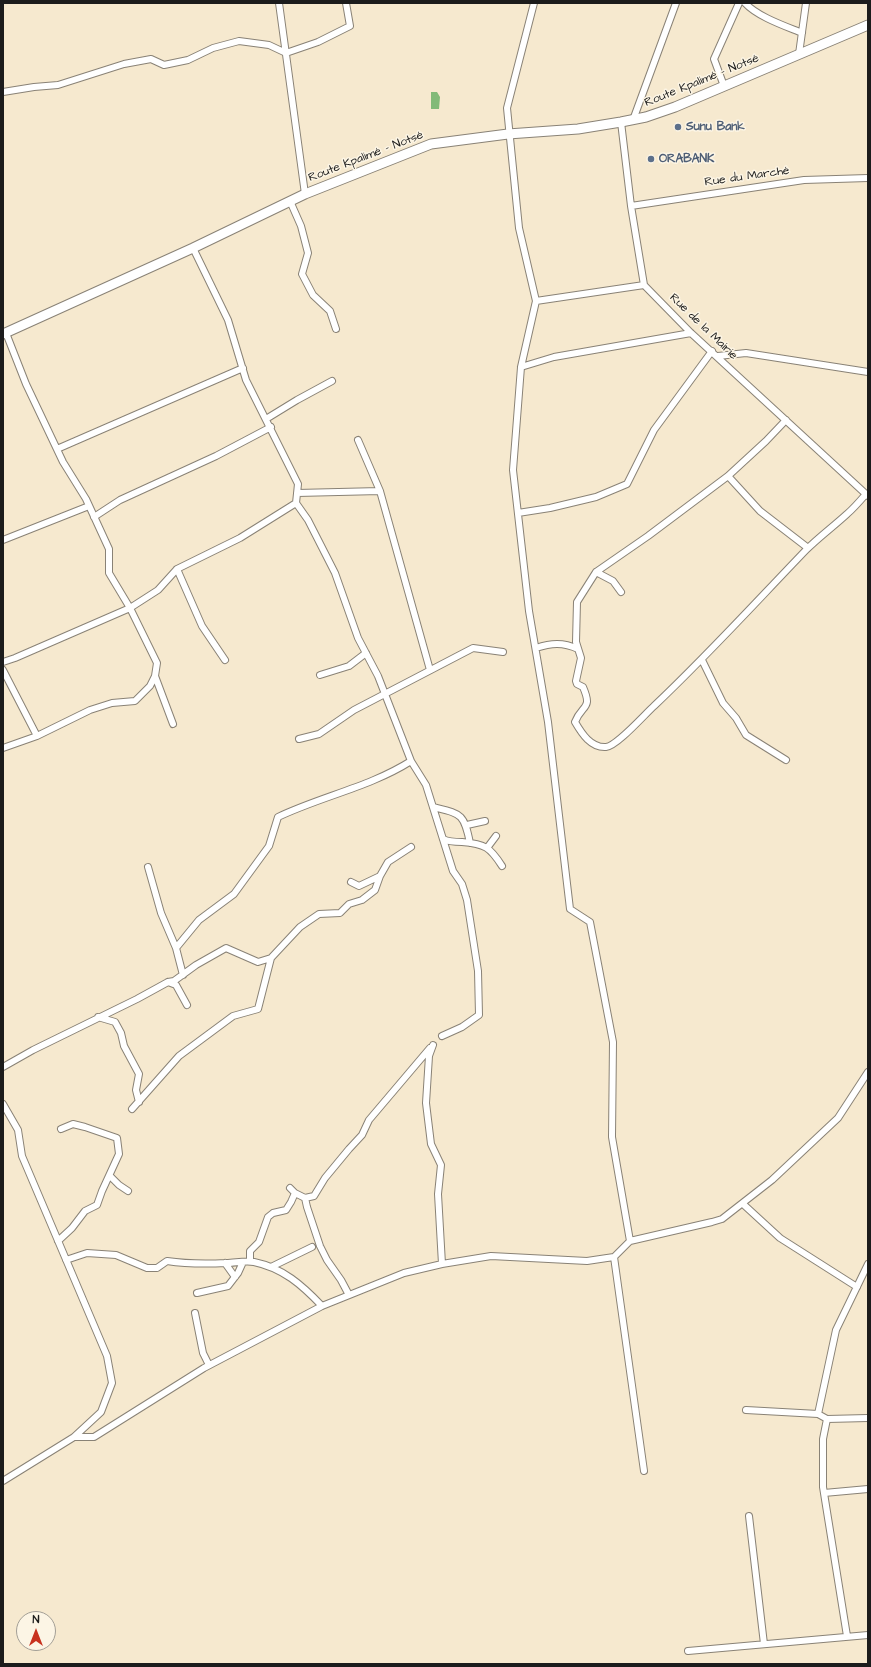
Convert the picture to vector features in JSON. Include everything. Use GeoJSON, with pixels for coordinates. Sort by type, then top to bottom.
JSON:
{"type":"FeatureCollection","features":[{"type":"Feature","properties":{"kind":"main road","name":"Route Kpalimé - Notsé"},"geometry":{"type":"LineString","coordinates":[[5,334],[194,248],[305,194],[431,144],[508,134],[578,129],[633,120],[676,107],[868,25]]}},
{"type":"Feature","properties":{"kind":"street"},"geometry":{"type":"LineString","coordinates":[[279,3],[305,194]]}},
{"type":"Feature","properties":{"kind":"street"},"geometry":{"type":"LineString","coordinates":[[3,92],[58,85],[124,64],[151,59],[164,65],[188,60],[213,48],[240,41],[269,45],[286,53],[318,42],[350,26],[346,3]]}},
{"type":"Feature","properties":{"kind":"street"},"geometry":{"type":"LineString","coordinates":[[534,3],[507,108],[508,134],[519,228],[536,301],[521,367],[513,470],[529,611],[548,722],[570,909],[590,922],[613,1042],[612,1137],[630,1241]]}},
{"type":"Feature","properties":{"kind":"street"},"geometry":{"type":"LineString","coordinates":[[633,120],[676,3]]}},
{"type":"Feature","properties":{"kind":"street"},"geometry":{"type":"LineString","coordinates":[[724,86],[714,59],[740,3]]}},
{"type":"Feature","properties":{"kind":"street"},"geometry":{"type":"LineString","coordinates":[[745,3],[748,7],[770,19],[802,34]]}},
{"type":"Feature","properties":{"kind":"street"},"geometry":{"type":"LineString","coordinates":[[799,54],[806,3]]}},
{"type":"Feature","properties":{"kind":"street"},"geometry":{"type":"LineString","coordinates":[[536,301],[644,285],[631,206],[621,122]]}},
{"type":"Feature","properties":{"kind":"street","name":"Rue du Marché"},"geometry":{"type":"LineString","coordinates":[[631,206],[804,180],[868,178]]}},
{"type":"Feature","properties":{"kind":"street"},"geometry":{"type":"LineString","coordinates":[[290,201],[301,226],[308,253],[302,274],[313,295],[330,311],[336,329]]}},
{"type":"Feature","properties":{"kind":"street"},"geometry":{"type":"LineString","coordinates":[[194,248],[228,320],[246,380],[298,484],[296,503],[308,520],[335,573],[358,638],[378,676],[411,761],[426,785],[453,871],[462,884],[467,900],[478,971],[479,1015],[462,1027],[442,1036]]}},
{"type":"Feature","properties":{"kind":"street","name":"Rue de la Mairie"},"geometry":{"type":"LineString","coordinates":[[644,285],[691,333],[718,356],[867,495]]}},
{"type":"Feature","properties":{"kind":"street"},"geometry":{"type":"LineString","coordinates":[[521,367],[554,357],[691,333]]}},
{"type":"Feature","properties":{"kind":"street"},"geometry":{"type":"LineString","coordinates":[[3,748],[37,736],[90,710],[112,703],[135,701],[150,686],[155,676],[157,663],[130,608],[109,573],[109,549],[89,506],[57,449],[26,384],[5,334]]}},
{"type":"Feature","properties":{"kind":"street"},"geometry":{"type":"LineString","coordinates":[[518,513],[550,508],[596,497],[627,484],[654,430],[712,351]]}},
{"type":"Feature","properties":{"kind":"street"},"geometry":{"type":"LineString","coordinates":[[718,356],[746,353],[868,372]]}},
{"type":"Feature","properties":{"kind":"street"},"geometry":{"type":"LineString","coordinates":[[57,449],[242,368]]}},
{"type":"Feature","properties":{"kind":"street"},"geometry":{"type":"LineString","coordinates":[[266,419],[332,381]]}},
{"type":"Feature","properties":{"kind":"street"},"geometry":{"type":"LineString","coordinates":[[786,420],[766,441],[728,476],[596,572],[577,602],[576,642],[581,658],[576,681],[577,684],[583,687],[588,702],[587,706],[575,722],[587,739],[593,744],[606,747],[626,734],[634,724],[702,660],[808,548],[867,495]]}},
{"type":"Feature","properties":{"kind":"street"},"geometry":{"type":"LineString","coordinates":[[94,517],[120,500],[216,456],[270,428]]}},
{"type":"Feature","properties":{"kind":"street"},"geometry":{"type":"LineString","coordinates":[[358,440],[380,491],[430,670]]}},
{"type":"Feature","properties":{"kind":"street"},"geometry":{"type":"LineString","coordinates":[[728,476],[760,512],[808,548]]}},
{"type":"Feature","properties":{"kind":"street"},"geometry":{"type":"LineString","coordinates":[[860,488],[868,486]]}},
{"type":"Feature","properties":{"kind":"street"},"geometry":{"type":"LineString","coordinates":[[298,493],[380,491]]}},
{"type":"Feature","properties":{"kind":"street"},"geometry":{"type":"LineString","coordinates":[[3,662],[130,608],[158,590],[177,570],[240,538],[296,503]]}},
{"type":"Feature","properties":{"kind":"street"},"geometry":{"type":"LineString","coordinates":[[3,540],[89,506]]}},
{"type":"Feature","properties":{"kind":"street"},"geometry":{"type":"LineString","coordinates":[[177,570],[202,626],[225,660]]}},
{"type":"Feature","properties":{"kind":"street"},"geometry":{"type":"LineString","coordinates":[[596,572],[613,581],[621,592]]}},
{"type":"Feature","properties":{"kind":"street"},"geometry":{"type":"LineString","coordinates":[[536,648],[550,643],[565,644],[578,649]]}},
{"type":"Feature","properties":{"kind":"street"},"geometry":{"type":"LineString","coordinates":[[299,740],[319,734],[354,710],[473,648],[503,652]]}},
{"type":"Feature","properties":{"kind":"street"},"geometry":{"type":"LineString","coordinates":[[320,675],[349,666],[366,653]]}},
{"type":"Feature","properties":{"kind":"street"},"geometry":{"type":"LineString","coordinates":[[15,658],[3,669],[37,736]]}},
{"type":"Feature","properties":{"kind":"street"},"geometry":{"type":"LineString","coordinates":[[702,660],[723,703],[736,718],[746,735],[786,760]]}},
{"type":"Feature","properties":{"kind":"street"},"geometry":{"type":"LineString","coordinates":[[155,676],[173,724]]}},
{"type":"Feature","properties":{"kind":"street"},"geometry":{"type":"LineString","coordinates":[[176,948],[199,920],[234,894],[269,846],[278,817],[298,808],[338,795],[393,772],[411,761]]}},
{"type":"Feature","properties":{"kind":"street"},"geometry":{"type":"LineString","coordinates":[[433,807],[456,812],[467,825],[470,843]]}},
{"type":"Feature","properties":{"kind":"street"},"geometry":{"type":"LineString","coordinates":[[467,825],[484,820]]}},
{"type":"Feature","properties":{"kind":"street"},"geometry":{"type":"LineString","coordinates":[[487,848],[496,836]]}},
{"type":"Feature","properties":{"kind":"street"},"geometry":{"type":"LineString","coordinates":[[443,839],[448,841],[470,843],[487,848],[493,852],[502,866]]}},
{"type":"Feature","properties":{"kind":"street"},"geometry":{"type":"LineString","coordinates":[[3,1067],[98,1017],[137,999],[168,982],[174,981],[196,965],[226,948],[258,962],[270,958],[300,927],[319,914],[340,913],[349,904],[362,900],[375,890],[380,876],[388,862],[411,847]]}},
{"type":"Feature","properties":{"kind":"street"},"geometry":{"type":"LineString","coordinates":[[148,867],[161,914],[176,948],[182,975]]}},
{"type":"Feature","properties":{"kind":"street"},"geometry":{"type":"LineString","coordinates":[[351,882],[359,886],[380,876]]}},
{"type":"Feature","properties":{"kind":"street"},"geometry":{"type":"LineString","coordinates":[[132,1109],[179,1056],[233,1016],[258,1009],[270,958]]}},
{"type":"Feature","properties":{"kind":"street"},"geometry":{"type":"LineString","coordinates":[[168,982],[176,985],[187,1005]]}},
{"type":"Feature","properties":{"kind":"street"},"geometry":{"type":"LineString","coordinates":[[98,1017],[115,1022],[121,1033],[124,1046],[139,1074],[136,1090],[139,1102]]}},
{"type":"Feature","properties":{"kind":"street"},"geometry":{"type":"LineString","coordinates":[[290,1188],[295,1193],[305,1198],[314,1196],[325,1178],[362,1135],[369,1120],[432,1046],[429,1056],[426,1103],[431,1144],[441,1165],[438,1194],[442,1264]]}},
{"type":"Feature","properties":{"kind":"street"},"geometry":{"type":"LineString","coordinates":[[74,1437],[94,1437],[209,1365],[322,1306],[404,1273],[442,1264],[491,1256],[587,1261],[614,1257],[630,1241],[712,1222],[722,1218],[743,1204],[772,1180],[838,1118],[868,1072]]}},
{"type":"Feature","properties":{"kind":"street"},"geometry":{"type":"LineString","coordinates":[[3,1104],[18,1130],[22,1156],[106,1356],[112,1383],[101,1412],[74,1437],[3,1481]]}},
{"type":"Feature","properties":{"kind":"street"},"geometry":{"type":"LineString","coordinates":[[58,1241],[72,1228],[85,1211],[97,1205],[119,1154],[117,1138],[73,1124],[61,1129]]}},
{"type":"Feature","properties":{"kind":"street"},"geometry":{"type":"LineString","coordinates":[[110,1176],[119,1185],[128,1190]]}},
{"type":"Feature","properties":{"kind":"street"},"geometry":{"type":"LineString","coordinates":[[250,1261],[250,1251],[260,1242],[268,1217],[273,1213],[286,1210],[295,1193]]}},
{"type":"Feature","properties":{"kind":"street"},"geometry":{"type":"LineString","coordinates":[[305,1198],[320,1246],[349,1295]]}},
{"type":"Feature","properties":{"kind":"street"},"geometry":{"type":"LineString","coordinates":[[743,1204],[780,1238],[856,1287]]}},
{"type":"Feature","properties":{"kind":"street"},"geometry":{"type":"LineString","coordinates":[[271,1267],[312,1247]]}},
{"type":"Feature","properties":{"kind":"street"},"geometry":{"type":"LineString","coordinates":[[66,1260],[87,1253],[116,1255],[147,1268],[157,1268],[167,1261],[192,1264],[250,1261],[271,1267],[287,1274],[293,1280],[302,1285],[322,1306]]}},
{"type":"Feature","properties":{"kind":"street"},"geometry":{"type":"LineString","coordinates":[[614,1257],[644,1471]]}},
{"type":"Feature","properties":{"kind":"street"},"geometry":{"type":"LineString","coordinates":[[197,1293],[228,1286],[236,1277],[243,1262]]}},
{"type":"Feature","properties":{"kind":"street"},"geometry":{"type":"LineString","coordinates":[[226,1263],[236,1277]]}},
{"type":"Feature","properties":{"kind":"street"},"geometry":{"type":"LineString","coordinates":[[818,1414],[836,1330],[868,1264]]}},
{"type":"Feature","properties":{"kind":"street"},"geometry":{"type":"LineString","coordinates":[[195,1314],[203,1353],[209,1365]]}},
{"type":"Feature","properties":{"kind":"street"},"geometry":{"type":"LineString","coordinates":[[746,1410],[818,1414],[827,1419],[868,1418]]}},
{"type":"Feature","properties":{"kind":"street"},"geometry":{"type":"LineString","coordinates":[[827,1419],[823,1439],[824,1493],[847,1636]]}},
{"type":"Feature","properties":{"kind":"street"},"geometry":{"type":"LineString","coordinates":[[824,1493],[868,1489]]}},
{"type":"Feature","properties":{"kind":"street"},"geometry":{"type":"LineString","coordinates":[[748,1516],[764,1644]]}},
{"type":"Feature","properties":{"kind":"street"},"geometry":{"type":"LineString","coordinates":[[688,1651],[868,1634]]}},
{"type":"Feature","properties":{"kind":"green space"},"geometry":{"type":"Polygon","coordinates":[[[431,92],[437,92],[440,97],[439,109],[431,109],[431,92]]]}},
{"type":"Feature","properties":{"kind":"place","name":"Sunu Bank"},"geometry":{"type":"Point","coordinates":[678,127]}},
{"type":"Feature","properties":{"kind":"place","name":"ORABANK"},"geometry":{"type":"Point","coordinates":[651,159]}}]}
